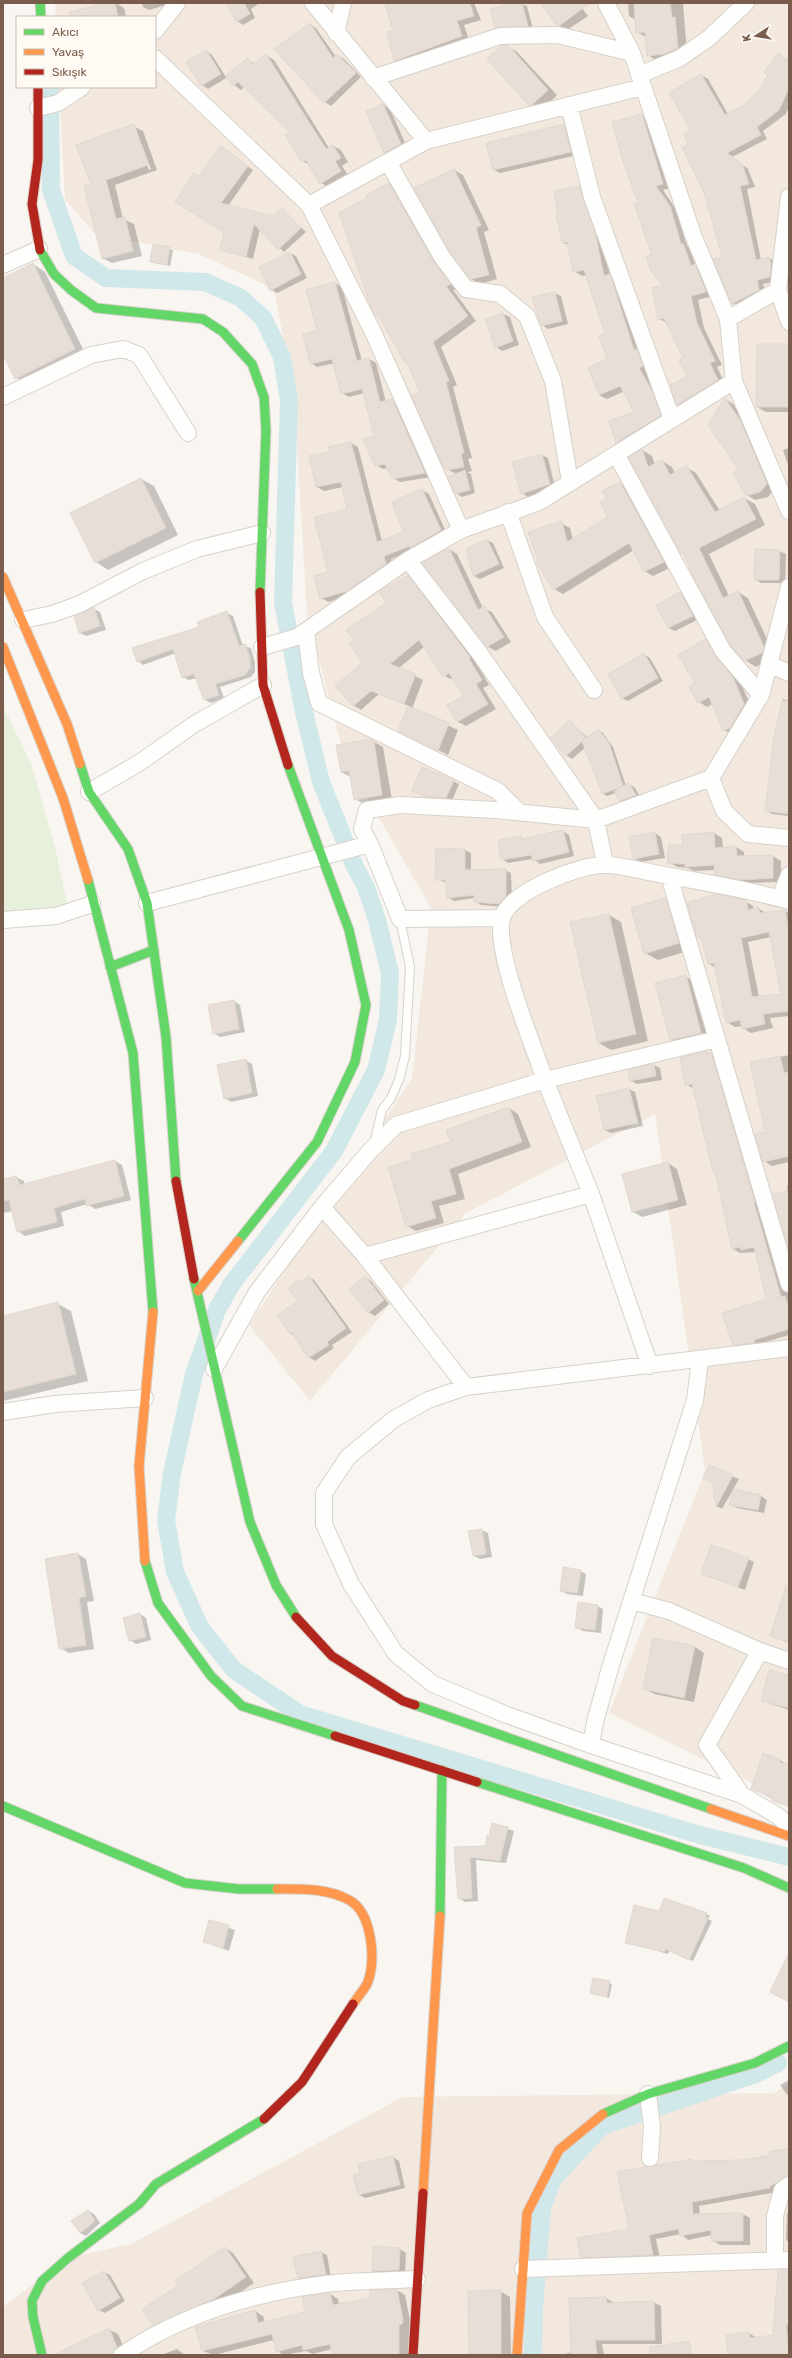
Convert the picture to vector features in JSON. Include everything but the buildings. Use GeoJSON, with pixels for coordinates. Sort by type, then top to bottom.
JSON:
{"type":"FeatureCollection","features":[{"type":"Feature","properties":{"kind":"main road"},"geometry":{"type":"LineString","coordinates":[[40,3],[41,16]]}},
{"type":"Feature","properties":{"kind":"main road"},"geometry":{"type":"LineString","coordinates":[[38,88],[47,106],[32,204],[39,249],[54,274],[71,290],[96,308],[203,318],[223,332],[252,364],[264,397],[266,430],[262,533],[263,685],[279,742],[323,855],[349,930],[366,1004],[355,1062],[317,1142],[198,1291]]}},
{"type":"Feature","properties":{"kind":"main road"},"geometry":{"type":"LineString","coordinates":[[3,577],[67,724],[89,792],[128,850],[147,903],[166,1037],[177,1191],[204,1326],[253,1529],[276,1585],[300,1624],[332,1656],[403,1701],[789,1836]]}},
{"type":"Feature","properties":{"kind":"main road"},"geometry":{"type":"LineString","coordinates":[[3,647],[63,798],[88,880],[92,904],[133,1053],[146,1201],[153,1307],[139,1466],[144,1557],[158,1603],[211,1676],[242,1706],[744,1868],[789,1888]]}},
{"type":"Feature","properties":{"kind":"main road"},"geometry":{"type":"LineString","coordinates":[[110,967],[154,950]]}},
{"type":"Feature","properties":{"kind":"main road"},"geometry":{"type":"LineString","coordinates":[[413,2355],[442,1883],[442,1770]]}},
{"type":"Feature","properties":{"kind":"main road"},"geometry":{"type":"LineString","coordinates":[[3,1806],[185,1883],[239,1889],[315,1889],[350,1900],[366,1919],[373,1956],[366,1983],[302,2082],[261,2122],[156,2184],[139,2204],[68,2258],[42,2281],[32,2301],[32,2317],[42,2355]]}},
{"type":"Feature","properties":{"kind":"main road"},"geometry":{"type":"LineString","coordinates":[[517,2355],[534,2269],[527,2213],[559,2150],[603,2114],[755,2063],[789,2046]]}},
{"type":"Feature","properties":{"kind":"street"},"geometry":{"type":"LineString","coordinates":[[156,30],[177,3]]}},
{"type":"Feature","properties":{"kind":"street"},"geometry":{"type":"LineString","coordinates":[[313,3],[336,33],[426,141]]}},
{"type":"Feature","properties":{"kind":"street"},"geometry":{"type":"LineString","coordinates":[[336,33],[343,3]]}},
{"type":"Feature","properties":{"kind":"street"},"geometry":{"type":"LineString","coordinates":[[606,3],[632,54],[693,235],[728,319],[734,381],[789,511]]}},
{"type":"Feature","properties":{"kind":"street"},"geometry":{"type":"LineString","coordinates":[[309,206],[426,141],[569,105],[641,81],[680,58],[709,38],[746,3]]}},
{"type":"Feature","properties":{"kind":"street"},"geometry":{"type":"LineString","coordinates":[[373,78],[500,36],[558,35],[632,54]]}},
{"type":"Feature","properties":{"kind":"street"},"geometry":{"type":"LineString","coordinates":[[156,59],[309,206],[373,332],[461,530]]}},
{"type":"Feature","properties":{"kind":"street"},"geometry":{"type":"LineString","coordinates":[[47,106],[80,88]]}},
{"type":"Feature","properties":{"kind":"street"},"geometry":{"type":"LineString","coordinates":[[569,105],[592,197],[672,419]]}},
{"type":"Feature","properties":{"kind":"street"},"geometry":{"type":"LineString","coordinates":[[388,162],[442,258],[466,289],[500,294],[527,316],[553,381],[570,482]]}},
{"type":"Feature","properties":{"kind":"street"},"geometry":{"type":"LineString","coordinates":[[789,197],[778,290],[789,322]]}},
{"type":"Feature","properties":{"kind":"street"},"geometry":{"type":"LineString","coordinates":[[3,265],[39,249]]}},
{"type":"Feature","properties":{"kind":"street"},"geometry":{"type":"LineString","coordinates":[[728,319],[778,290]]}},
{"type":"Feature","properties":{"kind":"street"},"geometry":{"type":"LineString","coordinates":[[3,397],[91,355],[123,350],[139,355],[188,433]]}},
{"type":"Feature","properties":{"kind":"street"},"geometry":{"type":"LineString","coordinates":[[262,647],[301,634],[408,560],[461,530],[539,502],[734,381]]}},
{"type":"Feature","properties":{"kind":"street"},"geometry":{"type":"LineString","coordinates":[[616,454],[723,651],[761,695]]}},
{"type":"Feature","properties":{"kind":"street"},"geometry":{"type":"LineString","coordinates":[[508,512],[545,617],[594,690]]}},
{"type":"Feature","properties":{"kind":"street"},"geometry":{"type":"LineString","coordinates":[[23,620],[52,614],[80,604],[143,571],[197,549],[262,533]]}},
{"type":"Feature","properties":{"kind":"street"},"geometry":{"type":"LineString","coordinates":[[408,560],[478,652],[596,820],[605,864]]}},
{"type":"Feature","properties":{"kind":"street"},"geometry":{"type":"LineString","coordinates":[[502,918],[400,919],[365,845],[362,829],[367,810],[400,805],[519,812],[596,820],[711,778],[761,695],[789,587]]}},
{"type":"Feature","properties":{"kind":"street"},"geometry":{"type":"LineString","coordinates":[[779,624],[789,640]]}},
{"type":"Feature","properties":{"kind":"street"},"geometry":{"type":"LineString","coordinates":[[301,634],[320,703],[498,791],[519,812]]}},
{"type":"Feature","properties":{"kind":"street"},"geometry":{"type":"LineString","coordinates":[[769,664],[789,673]]}},
{"type":"Feature","properties":{"kind":"street"},"geometry":{"type":"LineString","coordinates":[[89,792],[139,764],[193,725],[263,685]]}},
{"type":"Feature","properties":{"kind":"street"},"geometry":{"type":"LineString","coordinates":[[711,778],[724,811],[748,834],[789,838]]}},
{"type":"Feature","properties":{"kind":"street"},"geometry":{"type":"LineString","coordinates":[[147,903],[365,845]]}},
{"type":"Feature","properties":{"kind":"street"},"geometry":{"type":"LineString","coordinates":[[650,1366],[591,1194],[545,1080],[505,963],[502,942],[502,918],[508,905],[535,886],[560,875],[605,864],[784,900],[789,875]]}},
{"type":"Feature","properties":{"kind":"street"},"geometry":{"type":"LineString","coordinates":[[669,876],[789,1284]]}},
{"type":"Feature","properties":{"kind":"street"},"geometry":{"type":"LineString","coordinates":[[3,920],[56,916],[92,904]]}},
{"type":"Feature","properties":{"kind":"street"},"geometry":{"type":"LineString","coordinates":[[213,1364],[257,1292],[322,1206],[373,1148],[396,1126],[545,1080],[717,1039]]}},
{"type":"Feature","properties":{"kind":"street"},"geometry":{"type":"LineString","coordinates":[[365,1256],[591,1194]]}},
{"type":"Feature","properties":{"kind":"street"},"geometry":{"type":"LineString","coordinates":[[322,1206],[365,1256],[466,1387]]}},
{"type":"Feature","properties":{"kind":"street"},"geometry":{"type":"LineString","coordinates":[[789,1348],[700,1360],[466,1387],[428,1400],[394,1419],[348,1457],[324,1493],[324,1524],[351,1584],[396,1654],[433,1684],[507,1715],[591,1746],[742,1795],[778,1816],[789,1826]]}},
{"type":"Feature","properties":{"kind":"street"},"geometry":{"type":"LineString","coordinates":[[591,1746],[610,1668],[678,1450],[696,1400],[700,1360]]}},
{"type":"Feature","properties":{"kind":"street"},"geometry":{"type":"LineString","coordinates":[[3,1412],[55,1404],[145,1398]]}},
{"type":"Feature","properties":{"kind":"street"},"geometry":{"type":"LineString","coordinates":[[632,1601],[669,1611],[760,1651],[789,1661]]}},
{"type":"Feature","properties":{"kind":"street"},"geometry":{"type":"LineString","coordinates":[[742,1795],[707,1745],[760,1651]]}},
{"type":"Feature","properties":{"kind":"street"},"geometry":{"type":"LineString","coordinates":[[649,2098],[651,2118],[650,2158]]}},
{"type":"Feature","properties":{"kind":"street"},"geometry":{"type":"LineString","coordinates":[[534,2269],[782,2260],[775,2216],[782,2190],[789,2185]]}},
{"type":"Feature","properties":{"kind":"street"},"geometry":{"type":"LineString","coordinates":[[122,2355],[179,2322],[233,2302],[325,2284],[417,2279]]}},
{"type":"Feature","properties":{"kind":"lane"},"geometry":{"type":"LineString","coordinates":[[373,1148],[382,1110],[399,1080],[405,1056],[410,967],[400,919]]}},
{"type":"Feature","properties":{"kind":"shaded area"},"geometry":{"type":"Polygon","coordinates":[[[55,3],[789,3],[789,1801],[609,1713],[705,1471],[655,1114],[466,1213],[310,1401],[249,1325],[412,1078],[431,908],[345,759],[307,614],[294,397],[274,289],[199,254],[95,234],[65,200],[59,88],[156,88],[156,16],[56,16],[55,3]]]}},
{"type":"Feature","properties":{"kind":"shaded area"},"geometry":{"type":"Polygon","coordinates":[[[789,2084],[789,2355],[3,2355],[3,2307],[68,2258],[131,2244],[403,2097],[774,2093],[789,2084]]]}},
{"type":"Feature","properties":{"kind":"green space"},"geometry":{"type":"Polygon","coordinates":[[[3,706],[31,764],[55,847],[67,904],[25,912],[3,912],[3,706]]]}},
{"type":"Feature","properties":{"kind":"waterway"},"geometry":{"type":"LineString","coordinates":[[50,88],[51,190],[74,256],[106,278],[205,282],[241,298],[263,318],[282,357],[289,400],[283,603],[304,712],[321,782],[355,867],[366,887],[377,920],[390,973],[388,1020],[376,1070],[334,1151],[231,1285],[217,1310],[194,1374],[172,1473],[166,1520],[175,1572],[200,1627],[234,1670],[300,1714],[700,1835],[789,1857]]}},
{"type":"Feature","properties":{"kind":"waterway"},"geometry":{"type":"LineString","coordinates":[[533,2355],[534,2308],[542,2208],[553,2179],[602,2126],[756,2074],[778,2063]]}},
{"type":"Feature","properties":{"kind":"traffic: fast"},"geometry":{"type":"LineString","coordinates":[[40,3],[41,16]]}},
{"type":"Feature","properties":{"kind":"traffic: fast"},"geometry":{"type":"LineString","coordinates":[[40,250],[54,274],[71,290],[96,308],[203,319],[223,332],[252,364],[264,397],[266,430],[260,592]]}},
{"type":"Feature","properties":{"kind":"traffic: fast"},"geometry":{"type":"LineString","coordinates":[[80,764],[89,792],[128,849],[147,903],[166,1037],[176,1181]]}},
{"type":"Feature","properties":{"kind":"traffic: fast"},"geometry":{"type":"LineString","coordinates":[[238,1241],[317,1142],[355,1062],[366,1005],[349,930],[288,765]]}},
{"type":"Feature","properties":{"kind":"traffic: fast"},"geometry":{"type":"LineString","coordinates":[[88,880],[133,1053],[153,1312]]}},
{"type":"Feature","properties":{"kind":"traffic: fast"},"geometry":{"type":"LineString","coordinates":[[110,967],[154,950]]}},
{"type":"Feature","properties":{"kind":"traffic: fast"},"geometry":{"type":"LineString","coordinates":[[194,1279],[250,1522],[276,1585],[296,1617]]}},
{"type":"Feature","properties":{"kind":"traffic: fast"},"geometry":{"type":"LineString","coordinates":[[145,1561],[158,1603],[211,1676],[242,1706],[335,1736]]}},
{"type":"Feature","properties":{"kind":"traffic: fast"},"geometry":{"type":"LineString","coordinates":[[415,1705],[711,1809]]}},
{"type":"Feature","properties":{"kind":"traffic: fast"},"geometry":{"type":"LineString","coordinates":[[440,1916],[442,1770]]}},
{"type":"Feature","properties":{"kind":"traffic: fast"},"geometry":{"type":"LineString","coordinates":[[477,1782],[744,1868],[789,1888]]}},
{"type":"Feature","properties":{"kind":"traffic: fast"},"geometry":{"type":"LineString","coordinates":[[3,1806],[185,1883],[239,1889],[277,1889]]}},
{"type":"Feature","properties":{"kind":"traffic: fast"},"geometry":{"type":"LineString","coordinates":[[603,2114],[648,2094],[755,2063],[789,2046]]}},
{"type":"Feature","properties":{"kind":"traffic: fast"},"geometry":{"type":"LineString","coordinates":[[42,2355],[33,2317],[32,2301],[42,2281],[68,2258],[139,2204],[156,2184],[264,2119]]}},
{"type":"Feature","properties":{"kind":"traffic: slow"},"geometry":{"type":"LineString","coordinates":[[3,577],[67,724],[80,764]]}},
{"type":"Feature","properties":{"kind":"traffic: slow"},"geometry":{"type":"LineString","coordinates":[[3,647],[63,798],[88,880]]}},
{"type":"Feature","properties":{"kind":"traffic: slow"},"geometry":{"type":"LineString","coordinates":[[198,1291],[238,1241]]}},
{"type":"Feature","properties":{"kind":"traffic: slow"},"geometry":{"type":"LineString","coordinates":[[145,1561],[139,1466],[153,1312]]}},
{"type":"Feature","properties":{"kind":"traffic: slow"},"geometry":{"type":"LineString","coordinates":[[711,1809],[789,1836]]}},
{"type":"Feature","properties":{"kind":"traffic: slow"},"geometry":{"type":"LineString","coordinates":[[277,1889],[314,1890],[332,1893],[349,1900],[357,1906],[363,1915],[370,1938],[372,1963],[367,1984],[353,2004]]}},
{"type":"Feature","properties":{"kind":"traffic: slow"},"geometry":{"type":"LineString","coordinates":[[423,2193],[440,1916]]}},
{"type":"Feature","properties":{"kind":"traffic: slow"},"geometry":{"type":"LineString","coordinates":[[517,2355],[527,2213],[559,2150],[603,2114]]}},
{"type":"Feature","properties":{"kind":"traffic: jam"},"geometry":{"type":"LineString","coordinates":[[38,88],[38,160],[32,204],[40,250]]}},
{"type":"Feature","properties":{"kind":"traffic: jam"},"geometry":{"type":"LineString","coordinates":[[260,592],[263,685],[288,765]]}},
{"type":"Feature","properties":{"kind":"traffic: jam"},"geometry":{"type":"LineString","coordinates":[[176,1181],[194,1279]]}},
{"type":"Feature","properties":{"kind":"traffic: jam"},"geometry":{"type":"LineString","coordinates":[[296,1617],[332,1656],[403,1701],[415,1705]]}},
{"type":"Feature","properties":{"kind":"traffic: jam"},"geometry":{"type":"LineString","coordinates":[[335,1736],[477,1782]]}},
{"type":"Feature","properties":{"kind":"traffic: jam"},"geometry":{"type":"LineString","coordinates":[[264,2119],[302,2082],[353,2004]]}},
{"type":"Feature","properties":{"kind":"traffic: jam"},"geometry":{"type":"LineString","coordinates":[[413,2355],[423,2193]]}}]}
